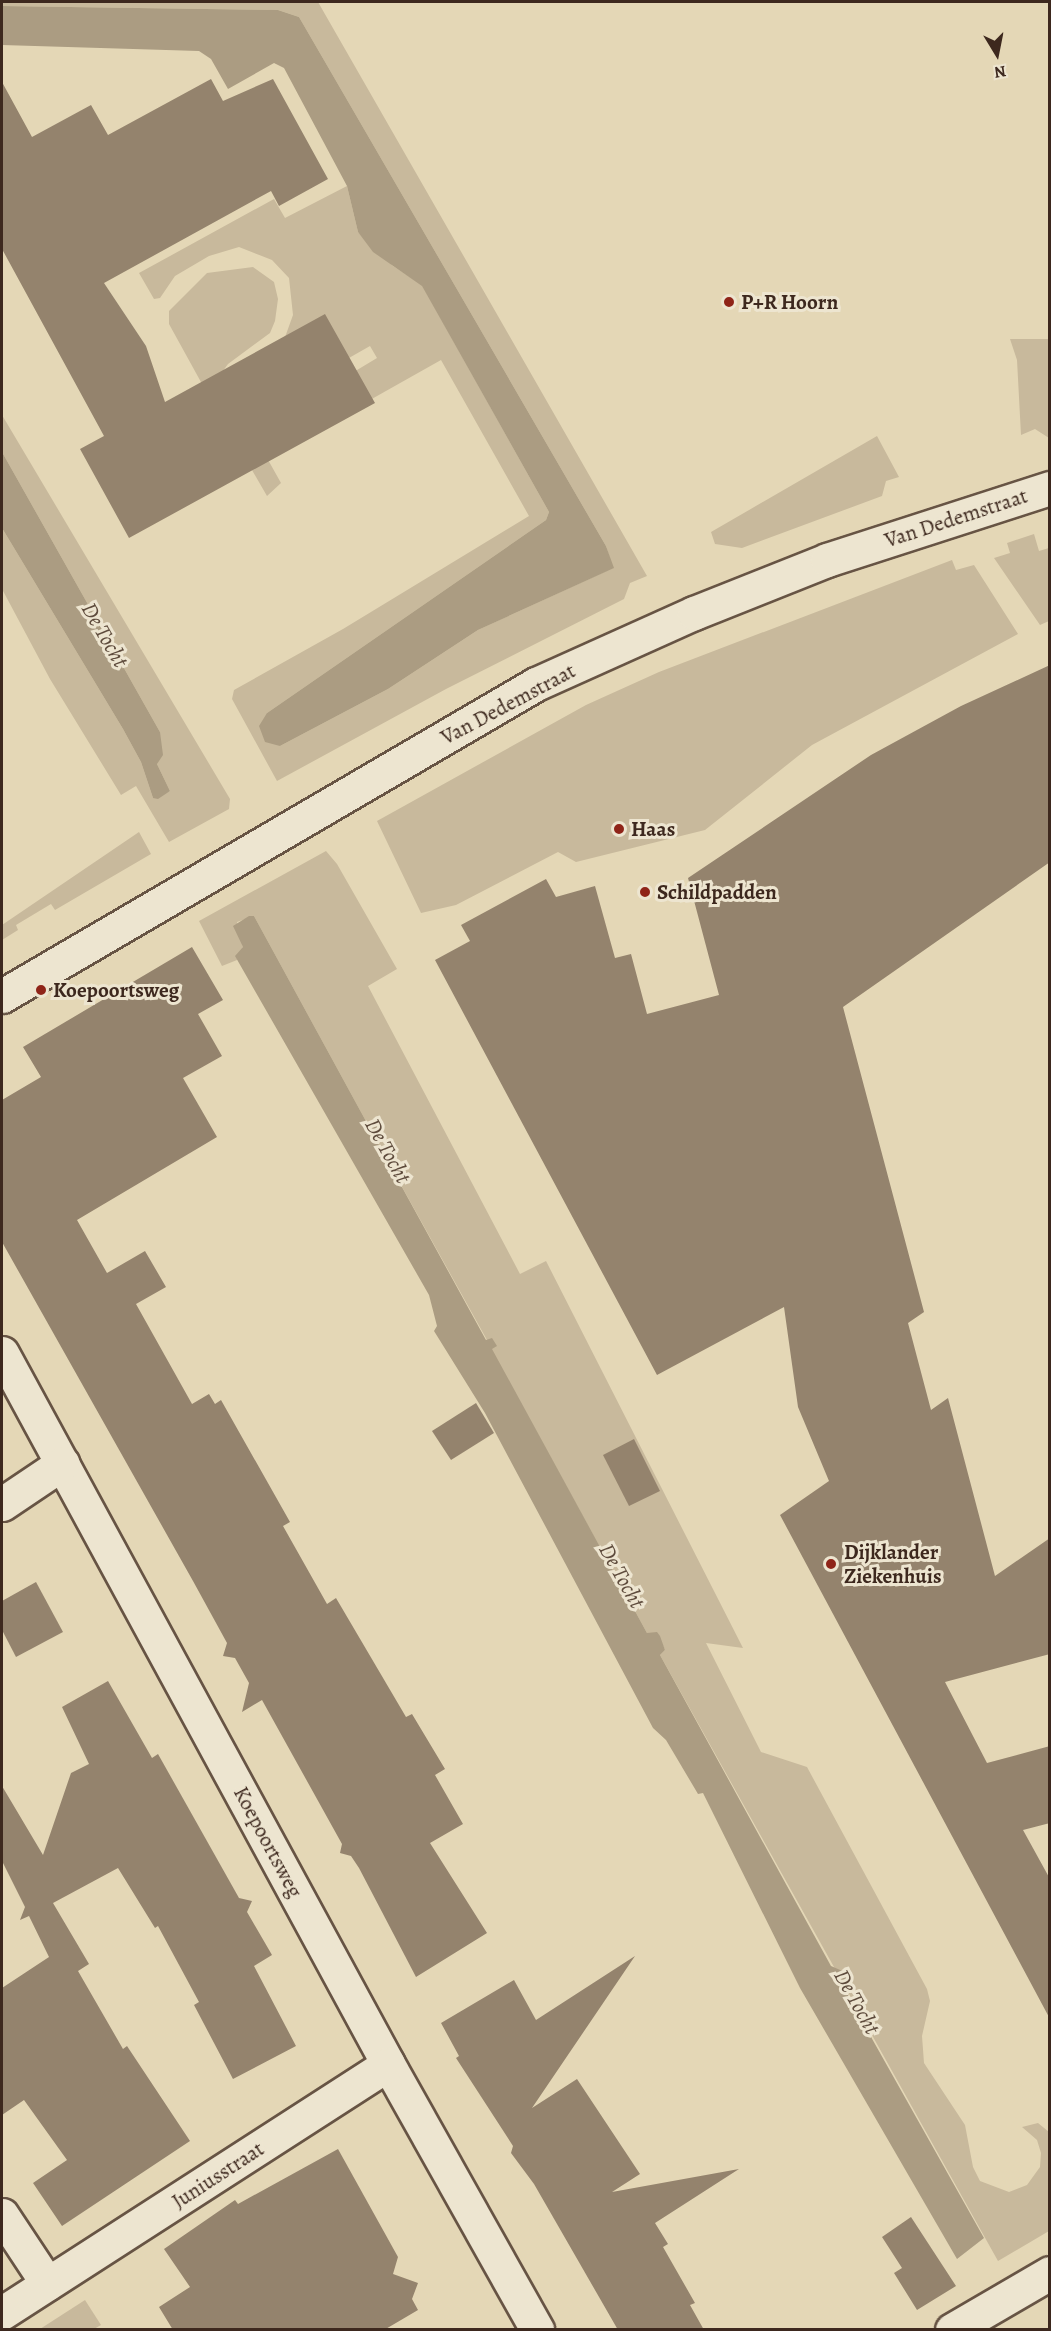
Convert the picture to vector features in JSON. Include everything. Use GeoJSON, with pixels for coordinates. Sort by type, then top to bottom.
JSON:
{"type":"FeatureCollection","features":[{"type":"Feature","properties":{"kind":"street","name":"Van Dedemstraat"},"geometry":{"type":"LineString","coordinates":[[2,996],[536,684],[694,613],[827,560],[1050,488]]}},
{"type":"Feature","properties":{"kind":"street","name":"Koepoortsweg"},"geometry":{"type":"LineString","coordinates":[[2,1353],[388,2064],[537,2330]]}},
{"type":"Feature","properties":{"kind":"street"},"geometry":{"type":"LineString","coordinates":[[2,1504],[63,1463]]}},
{"type":"Feature","properties":{"kind":"street","name":"Juniusstraat"},"geometry":{"type":"LineString","coordinates":[[2,2313],[388,2064]]}},
{"type":"Feature","properties":{"kind":"street"},"geometry":{"type":"LineString","coordinates":[[2,2215],[47,2283]]}},
{"type":"Feature","properties":{"kind":"street"},"geometry":{"type":"LineString","coordinates":[[952,2330],[1036,2279]]}},
{"type":"Feature","properties":{"kind":"shaded area"},"geometry":{"type":"Polygon","coordinates":[[[2,2],[318,2],[647,576],[630,583],[624,599],[446,689],[277,781],[232,699],[234,690],[343,629],[529,516],[441,360],[267,458],[281,483],[267,496],[241,451],[244,438],[377,358],[370,346],[226,428],[284,340],[293,315],[289,278],[272,260],[239,247],[209,256],[175,276],[160,298],[154,299],[139,273],[274,199],[285,218],[347,186],[358,232],[393,266],[422,285],[549,512],[546,520],[267,713],[280,746],[388,689],[478,630],[613,568],[606,546],[299,17],[278,10],[2,6],[2,2]]]}},
{"type":"Feature","properties":{"kind":"shaded area"},"geometry":{"type":"Polygon","coordinates":[[[253,267],[274,282],[278,299],[275,321],[270,333],[228,364],[207,393],[169,324],[169,311],[207,273],[253,267]]]}},
{"type":"Feature","properties":{"kind":"shaded area"},"geometry":{"type":"Polygon","coordinates":[[[1010,339],[1049,339],[1049,438],[1035,429],[1021,435],[1017,360],[1010,339]]]}},
{"type":"Feature","properties":{"kind":"shaded area"},"geometry":{"type":"Polygon","coordinates":[[[2,415],[230,799],[229,809],[169,842],[136,786],[121,795],[50,679],[2,589],[2,528],[123,729],[141,762],[153,798],[170,791],[157,764],[160,732],[2,452],[2,415]]]}},
{"type":"Feature","properties":{"kind":"shaded area"},"geometry":{"type":"Polygon","coordinates":[[[877,436],[899,477],[886,481],[882,496],[742,548],[715,544],[711,532],[877,436]]]}},
{"type":"Feature","properties":{"kind":"shaded area"},"geometry":{"type":"Polygon","coordinates":[[[1034,534],[1039,551],[1049,548],[1049,621],[1040,625],[994,558],[1010,553],[1007,543],[1034,534]]]}},
{"type":"Feature","properties":{"kind":"shaded area"},"geometry":{"type":"Polygon","coordinates":[[[952,560],[956,570],[974,565],[1018,634],[812,745],[705,830],[576,862],[558,852],[456,905],[421,913],[377,821],[586,705],[659,672],[952,560]]]}},
{"type":"Feature","properties":{"kind":"shaded area"},"geometry":{"type":"Polygon","coordinates":[[[139,832],[151,854],[55,910],[51,904],[16,925],[18,930],[2,940],[2,925],[139,832]]]}},
{"type":"Feature","properties":{"kind":"shaded area"},"geometry":{"type":"Polygon","coordinates":[[[326,851],[337,864],[397,969],[368,986],[520,1274],[546,1261],[743,1648],[706,1643],[761,1752],[807,1767],[927,1989],[930,2001],[922,2036],[924,2063],[965,2125],[973,2167],[980,2181],[1009,2192],[1027,2185],[1040,2167],[1041,2153],[1037,2140],[1022,2127],[1038,2123],[1049,2132],[1049,2231],[998,2261],[660,1655],[665,1650],[659,1637],[647,1633],[491,1349],[496,1346],[487,1340],[386,1158],[373,1133],[381,1127],[377,1121],[367,1123],[254,916],[237,922],[243,947],[237,960],[222,966],[199,921],[326,851]]]}},
{"type":"Feature","properties":{"kind":"shaded area"},"geometry":{"type":"Polygon","coordinates":[[[85,2300],[101,2325],[94,2329],[40,2329],[85,2300]]]}},
{"type":"Feature","properties":{"kind":"water"},"geometry":{"type":"Polygon","coordinates":[[[2,6],[278,10],[299,17],[606,546],[614,568],[478,630],[388,689],[280,746],[265,742],[259,726],[267,713],[546,520],[549,512],[422,286],[373,252],[358,232],[347,186],[284,68],[274,63],[228,89],[211,59],[199,51],[2,45],[2,6]]]}},
{"type":"Feature","properties":{"kind":"water","name":"De Tocht"},"geometry":{"type":"Polygon","coordinates":[[[2,452],[160,732],[163,755],[157,764],[170,791],[158,799],[153,798],[141,762],[123,729],[2,528],[2,452]]]}},
{"type":"Feature","properties":{"kind":"water"},"geometry":{"type":"Polygon","coordinates":[[[249,916],[254,916],[367,1123],[377,1121],[381,1127],[373,1134],[486,1340],[492,1338],[497,1346],[492,1349],[647,1633],[657,1632],[660,1636],[665,1650],[660,1655],[831,1966],[847,1973],[852,1980],[848,1996],[984,2238],[957,2259],[800,1988],[703,1793],[698,1794],[666,1740],[653,1728],[485,1413],[434,1331],[437,1326],[429,1295],[235,956],[243,947],[233,926],[249,916]]]}},
{"type":"Feature","properties":{"kind":"building"},"geometry":{"type":"Polygon","coordinates":[[[211,79],[223,101],[273,79],[328,179],[279,206],[271,191],[104,283],[146,346],[165,402],[325,314],[375,403],[129,538],[80,449],[104,436],[2,249],[2,82],[32,137],[91,105],[108,135],[211,79]]]}},
{"type":"Feature","properties":{"kind":"building"},"geometry":{"type":"Polygon","coordinates":[[[1050,665],[1050,862],[843,1007],[924,1312],[908,1323],[931,1410],[948,1398],[995,1576],[1050,1538],[1050,1654],[945,1682],[987,1763],[1050,1746],[1050,1823],[1023,1830],[1050,1879],[1050,2019],[780,1515],[829,1481],[798,1407],[784,1307],[657,1375],[435,960],[470,941],[461,925],[546,879],[556,897],[595,886],[615,958],[631,954],[647,1014],[719,995],[688,878],[871,755],[961,706],[1050,665]]]}},
{"type":"Feature","properties":{"kind":"building"},"geometry":{"type":"Polygon","coordinates":[[[192,947],[223,1000],[198,1014],[222,1056],[183,1078],[217,1137],[77,1220],[107,1273],[145,1251],[166,1287],[136,1304],[192,1404],[209,1394],[215,1404],[221,1400],[290,1522],[283,1526],[327,1604],[336,1598],[406,1717],[412,1714],[445,1769],[435,1775],[463,1824],[430,1843],[487,1933],[416,1977],[359,1868],[351,1856],[340,1853],[342,1844],[262,1700],[242,1712],[249,1683],[235,1658],[223,1656],[227,1643],[2,1242],[2,1100],[41,1077],[23,1047],[192,947]]]}},
{"type":"Feature","properties":{"kind":"building"},"geometry":{"type":"Polygon","coordinates":[[[476,1403],[494,1433],[451,1460],[432,1431],[476,1403]]]}},
{"type":"Feature","properties":{"kind":"building"},"geometry":{"type":"Polygon","coordinates":[[[634,1439],[660,1491],[629,1506],[603,1455],[634,1439]]]}},
{"type":"Feature","properties":{"kind":"building"},"geometry":{"type":"Polygon","coordinates":[[[36,1582],[63,1632],[16,1657],[2,1630],[2,1601],[36,1582]]]}},
{"type":"Feature","properties":{"kind":"building"},"geometry":{"type":"Polygon","coordinates":[[[108,1681],[152,1758],[158,1754],[239,1898],[252,1901],[247,1912],[272,1955],[254,1966],[296,2046],[233,2079],[194,2005],[199,2002],[158,1926],[155,1928],[118,1868],[53,1903],[89,1964],[78,1971],[123,2049],[127,2046],[190,2141],[62,2226],[33,2183],[67,2160],[24,2100],[2,2115],[2,1988],[49,1957],[29,1916],[20,1920],[25,1907],[2,1861],[2,1786],[43,1855],[71,1773],[89,1764],[62,1707],[108,1681]]]}},
{"type":"Feature","properties":{"kind":"building"},"geometry":{"type":"Polygon","coordinates":[[[635,1956],[532,2108],[577,2079],[640,2174],[612,2192],[739,2169],[655,2223],[668,2244],[663,2247],[695,2303],[690,2305],[704,2330],[618,2330],[534,2184],[511,2153],[513,2146],[456,2058],[459,2056],[441,2023],[514,1980],[536,2020],[635,1956]]]}},
{"type":"Feature","properties":{"kind":"building"},"geometry":{"type":"Polygon","coordinates":[[[338,2149],[398,2257],[393,2274],[418,2283],[412,2299],[418,2310],[384,2330],[173,2330],[159,2307],[190,2287],[164,2249],[235,2200],[238,2204],[338,2149]]]}},
{"type":"Feature","properties":{"kind":"building"},"geometry":{"type":"Polygon","coordinates":[[[911,2217],[956,2286],[917,2310],[894,2273],[902,2268],[882,2237],[911,2217]]]}},
{"type":"Feature","properties":{"kind":"place","name":"P+R Hoorn"},"geometry":{"type":"Point","coordinates":[729,302]}},
{"type":"Feature","properties":{"kind":"place","name":"Haas"},"geometry":{"type":"Point","coordinates":[619,829]}},
{"type":"Feature","properties":{"kind":"place","name":"Schildpadden"},"geometry":{"type":"Point","coordinates":[645,892]}},
{"type":"Feature","properties":{"kind":"place","name":"Koepoortsweg"},"geometry":{"type":"Point","coordinates":[41,990]}},
{"type":"Feature","properties":{"kind":"place","name":"Dijklander Ziekenhuis"},"geometry":{"type":"Point","coordinates":[831,1564]}}]}
